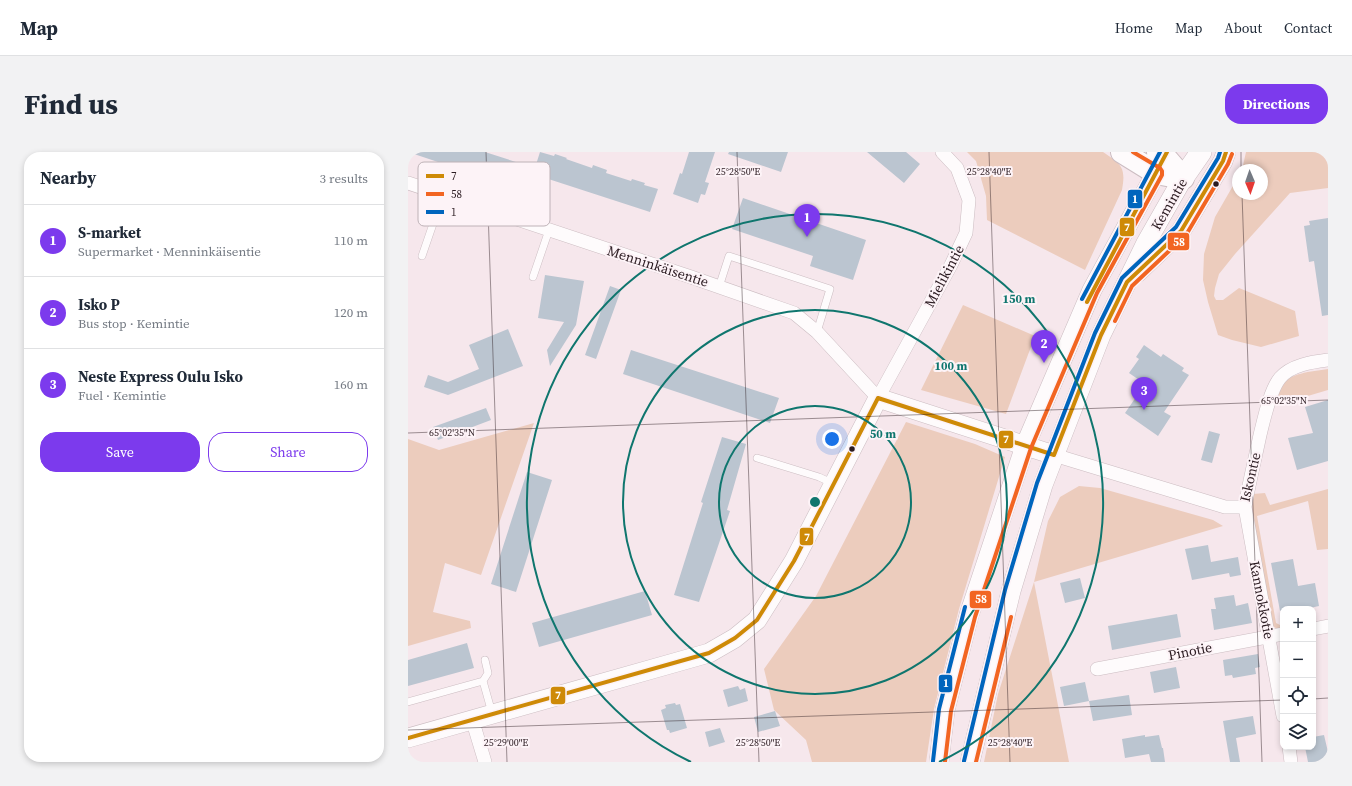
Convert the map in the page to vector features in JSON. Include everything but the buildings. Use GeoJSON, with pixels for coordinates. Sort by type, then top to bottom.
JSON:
{"type":"FeatureCollection","features":[{"type":"Feature","properties":{"kind":"highway"},"geometry":{"type":"LineString","coordinates":[[1122,152],[1161,158],[1183,178]]}},
{"type":"Feature","properties":{"kind":"main road","name":"Kemintie"},"geometry":{"type":"LineString","coordinates":[[970,762],[1011,591],[1043,485],[1054,455],[1101,336],[1127,282],[1146,243],[1183,178],[1201,152]]}},
{"type":"Feature","properties":{"kind":"main road"},"geometry":{"type":"LineString","coordinates":[[1127,282],[1181,231],[1223,161],[1226,152]]}},
{"type":"Feature","properties":{"kind":"main road","name":"Kemintie"},"geometry":{"type":"LineString","coordinates":[[939,762],[946,710],[969,615],[1025,446],[1092,290],[1161,158]]}},
{"type":"Feature","properties":{"kind":"main road"},"geometry":{"type":"LineString","coordinates":[[408,738],[709,653],[735,638],[757,620],[794,561],[878,398],[1054,455]]}},
{"type":"Feature","properties":{"kind":"street","name":"Mielikintie"},"geometry":{"type":"LineString","coordinates":[[878,398],[950,266],[966,233],[969,200],[957,168],[942,152]]}},
{"type":"Feature","properties":{"kind":"street","name":"Menninkäisentie"},"geometry":{"type":"LineString","coordinates":[[408,183],[418,186]]}},
{"type":"Feature","properties":{"kind":"street","name":"Menninkäisentie"},"geometry":{"type":"LineString","coordinates":[[537,226],[794,313],[817,332],[878,398]]}},
{"type":"Feature","properties":{"kind":"street","name":"Iskontie"},"geometry":{"type":"LineString","coordinates":[[1054,455],[1224,508],[1245,507],[1248,485],[1265,414],[1280,378],[1292,368],[1328,360]]}},
{"type":"Feature","properties":{"kind":"street","name":"Kannokkotie"},"geometry":{"type":"LineString","coordinates":[[1245,507],[1283,714]]}},
{"type":"Feature","properties":{"kind":"street"},"geometry":{"type":"LineString","coordinates":[[1316,628],[1328,626]]}},
{"type":"Feature","properties":{"kind":"street","name":"Pinotie"},"geometry":{"type":"LineString","coordinates":[[1097,669],[1280,635]]}},
{"type":"Feature","properties":{"kind":"street"},"geometry":{"type":"LineString","coordinates":[[472,720],[485,762]]}},
{"type":"Feature","properties":{"kind":"street"},"geometry":{"type":"LineString","coordinates":[[1289,750],[1291,762]]}},
{"type":"Feature","properties":{"kind":"lane"},"geometry":{"type":"LineString","coordinates":[[422,256],[432,226]]}},
{"type":"Feature","properties":{"kind":"lane"},"geometry":{"type":"LineString","coordinates":[[533,277],[549,230]]}},
{"type":"Feature","properties":{"kind":"lane"},"geometry":{"type":"LineString","coordinates":[[719,287],[729,256],[830,288],[817,332]]}},
{"type":"Feature","properties":{"kind":"lane"},"geometry":{"type":"LineString","coordinates":[[757,458],[819,477],[834,484]]}},
{"type":"Feature","properties":{"kind":"lane"},"geometry":{"type":"LineString","coordinates":[[408,702],[483,681],[488,673],[484,660]]}},
{"type":"Feature","properties":{"kind":"lane"},"geometry":{"type":"LineString","coordinates":[[483,681],[492,714]]}},
{"type":"Feature","properties":{"kind":"shaded area"},"geometry":{"type":"Polygon","coordinates":[[[967,152],[1103,152],[1115,160],[1123,171],[1122,190],[1085,270],[987,220],[986,196],[976,161],[967,152]]]}},
{"type":"Feature","properties":{"kind":"shaded area"},"geometry":{"type":"Polygon","coordinates":[[[1246,152],[1328,152],[1328,188],[1290,193],[1219,274],[1214,296],[1216,300],[1223,300],[1239,288],[1295,311],[1299,336],[1261,347],[1218,335],[1203,280],[1204,254],[1215,217],[1232,187],[1232,200],[1268,200],[1268,164],[1243,164],[1246,152]]]}},
{"type":"Feature","properties":{"kind":"shaded area"},"geometry":{"type":"Polygon","coordinates":[[[963,305],[1035,336],[1006,414],[921,390],[963,305]]]}},
{"type":"Feature","properties":{"kind":"shaded area"},"geometry":{"type":"Polygon","coordinates":[[[1328,369],[1328,390],[1274,406],[1280,388],[1289,379],[1308,372],[1328,369]]]}},
{"type":"Feature","properties":{"kind":"shaded area"},"geometry":{"type":"Polygon","coordinates":[[[906,422],[975,444],[1005,457],[959,609],[934,709],[926,762],[812,762],[806,740],[774,710],[764,669],[816,596],[906,422]]]}},
{"type":"Feature","properties":{"kind":"shaded area"},"geometry":{"type":"Polygon","coordinates":[[[534,423],[481,575],[445,563],[433,612],[470,621],[471,628],[408,646],[408,439],[439,450],[534,423]]]}},
{"type":"Feature","properties":{"kind":"shaded area"},"geometry":{"type":"Polygon","coordinates":[[[1079,486],[1100,488],[1213,520],[1223,526],[1034,582],[1048,521],[1060,497],[1079,486]]]}},
{"type":"Feature","properties":{"kind":"shaded area"},"geometry":{"type":"Polygon","coordinates":[[[1328,489],[1328,549],[1317,550],[1308,501],[1257,516],[1276,623],[1280,625],[1280,629],[1273,627],[1252,518],[1253,494],[1265,493],[1270,505],[1328,489]]]}},
{"type":"Feature","properties":{"kind":"shaded area"},"geometry":{"type":"Polygon","coordinates":[[[1034,582],[1069,762],[984,762],[998,694],[1034,582]]]}},
{"type":"Feature","properties":{"kind":"transit line","name":"58"},"geometry":{"type":"LineString","coordinates":[[945,762],[951,711],[975,617],[1031,448],[1097,293],[1162,175],[1160,168],[1133,152]]}},
{"type":"Feature","properties":{"kind":"transit line","name":"1"},"geometry":{"type":"LineString","coordinates":[[1082,299],[1160,152]]}},
{"type":"Feature","properties":{"kind":"transit line","name":"7"},"geometry":{"type":"LineString","coordinates":[[1087,302],[1167,152]]}},
{"type":"Feature","properties":{"kind":"transit line","name":"1"},"geometry":{"type":"LineString","coordinates":[[964,761],[1005,590],[1037,483],[1095,333],[1122,278],[1176,227],[1218,158],[1220,152]]}},
{"type":"Feature","properties":{"kind":"transit line","name":"7"},"geometry":{"type":"LineString","coordinates":[[878,398],[1054,455],[1101,335],[1127,282],[1181,231],[1223,161],[1226,152]]}},
{"type":"Feature","properties":{"kind":"transit line","name":"58"},"geometry":{"type":"LineString","coordinates":[[1115,321],[1132,286],[1186,235],[1228,164],[1232,154]]}},
{"type":"Feature","properties":{"kind":"transit line","name":"7"},"geometry":{"type":"LineString","coordinates":[[408,738],[709,653],[735,638],[757,620],[794,561],[878,398]]}},
{"type":"Feature","properties":{"kind":"transit line","name":"1"},"geometry":{"type":"LineString","coordinates":[[933,761],[939,709],[965,607]]}},
{"type":"Feature","properties":{"kind":"transit line","name":"58"},"geometry":{"type":"LineString","coordinates":[[976,762],[1011,617]]}},
{"type":"Feature","properties":{"kind":"place","name":"S-market"},"geometry":{"type":"Point","coordinates":[807,237]}},
{"type":"Feature","properties":{"kind":"place","name":"Isko P"},"geometry":{"type":"Point","coordinates":[1044,363]}},
{"type":"Feature","properties":{"kind":"place","name":"Neste Express Oulu Isko"},"geometry":{"type":"Point","coordinates":[1144,410]}}]}
